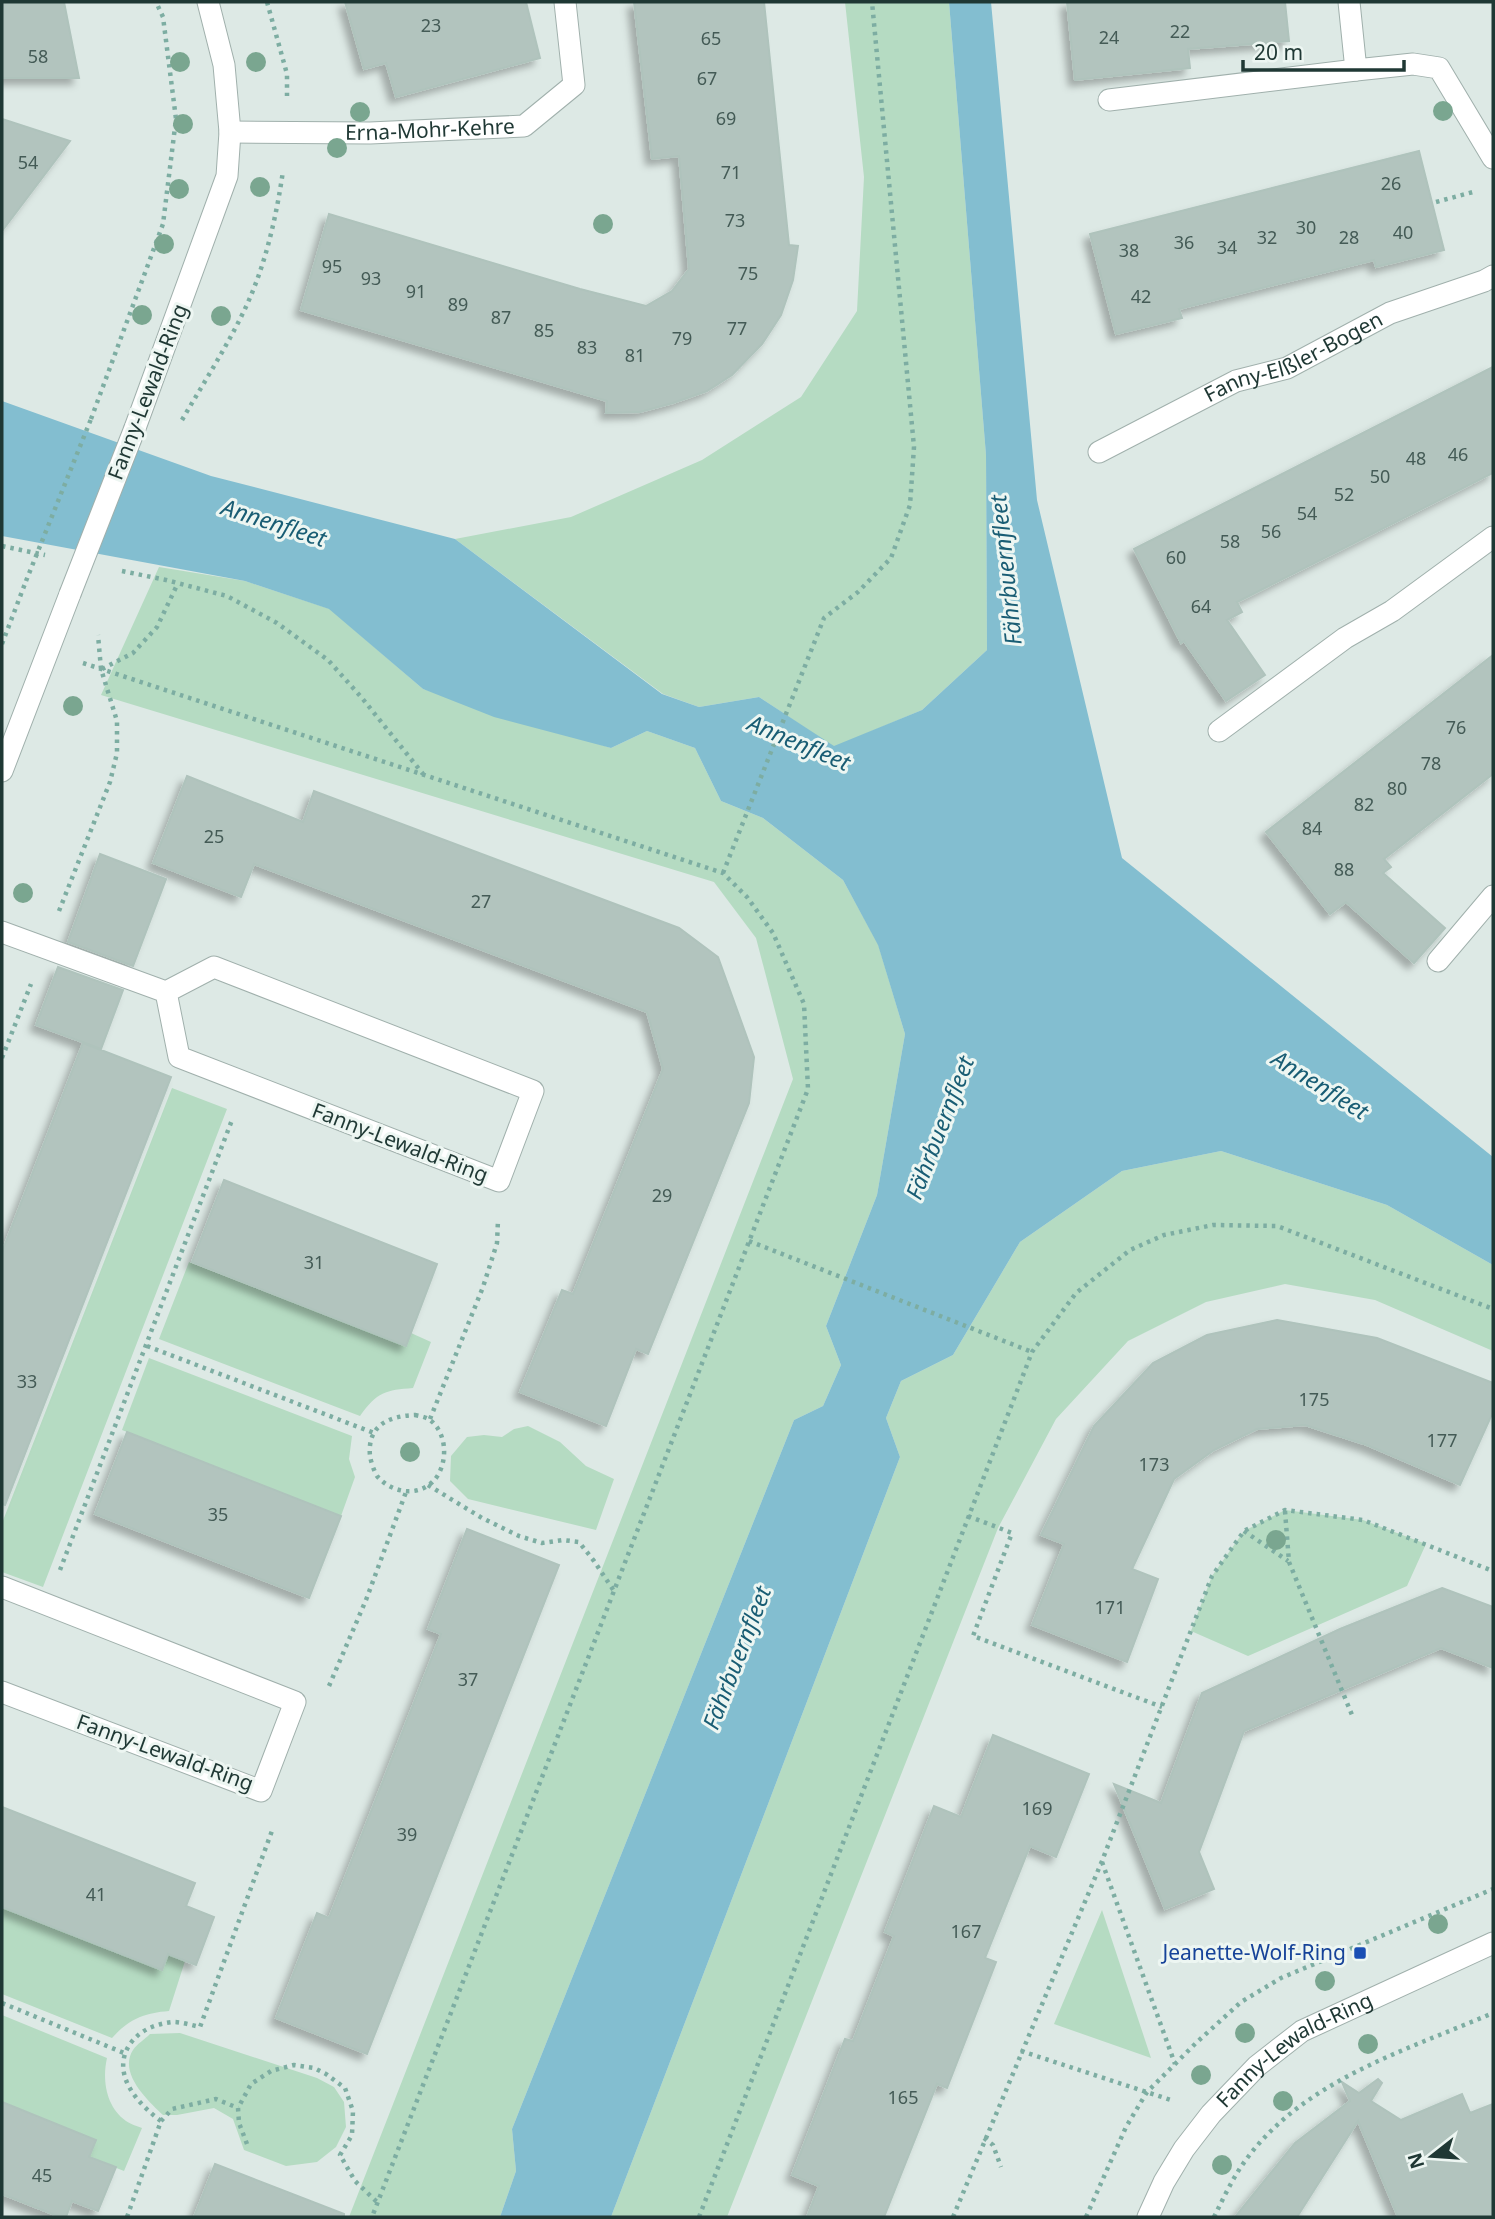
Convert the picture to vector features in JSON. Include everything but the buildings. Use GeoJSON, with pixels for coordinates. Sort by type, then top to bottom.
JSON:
{"type":"FeatureCollection","features":[{"type":"Feature","properties":{"kind":"street","name":"Fanny-Lewald-Ring"},"geometry":{"type":"LineString","coordinates":[[2,771],[135,428],[227,176],[230,132],[224,65],[208,2]]}},
{"type":"Feature","properties":{"kind":"street","name":"Erna-Mohr-Kehre"},"geometry":{"type":"LineString","coordinates":[[230,132],[370,133],[524,126],[574,85],[565,2]]}},
{"type":"Feature","properties":{"kind":"street"},"geometry":{"type":"LineString","coordinates":[[1349,2],[1356,70]]}},
{"type":"Feature","properties":{"kind":"street"},"geometry":{"type":"LineString","coordinates":[[1109,100],[1413,64],[1439,68],[1493,158]]}},
{"type":"Feature","properties":{"kind":"street","name":"Fanny-Elßler-Bogen"},"geometry":{"type":"LineString","coordinates":[[1098,452],[1236,381],[1287,368],[1390,313],[1484,282],[1493,276]]}},
{"type":"Feature","properties":{"kind":"street"},"geometry":{"type":"LineString","coordinates":[[1219,731],[1345,638],[1392,611],[1493,537]]}},
{"type":"Feature","properties":{"kind":"street"},"geometry":{"type":"LineString","coordinates":[[1438,961],[1493,896]]}},
{"type":"Feature","properties":{"kind":"street"},"geometry":{"type":"LineString","coordinates":[[2,932],[166,992]]}},
{"type":"Feature","properties":{"kind":"street","name":"Fanny-Lewald-Ring"},"geometry":{"type":"LineString","coordinates":[[214,967],[533,1091],[499,1181],[178,1057],[166,992],[214,967]]}},
{"type":"Feature","properties":{"kind":"street","name":"Fanny-Lewald-Ring"},"geometry":{"type":"LineString","coordinates":[[2,1587],[295,1702],[261,1791],[2,1692]]}},
{"type":"Feature","properties":{"kind":"street","name":"Fanny-Lewald-Ring"},"geometry":{"type":"LineString","coordinates":[[1148,2217],[1164,2182],[1184,2149],[1211,2114],[1257,2066],[1302,2031],[1493,1943]]}},
{"type":"Feature","properties":{"kind":"path"},"geometry":{"type":"LineString","coordinates":[[156,2],[163,17],[176,119],[163,224],[91,419],[2,640],[101,669],[723,873],[747,897],[773,933],[804,1004],[808,1089],[372,2217]]}},
{"type":"Feature","properties":{"kind":"path"},"geometry":{"type":"LineString","coordinates":[[723,873],[824,618],[858,592],[891,558],[910,505],[914,447],[872,2]]}},
{"type":"Feature","properties":{"kind":"path"},"geometry":{"type":"LineString","coordinates":[[1436,202],[1481,188]]}},
{"type":"Feature","properties":{"kind":"path"},"geometry":{"type":"LineString","coordinates":[[2,547],[57,558]]}},
{"type":"Feature","properties":{"kind":"path"},"geometry":{"type":"LineString","coordinates":[[111,569],[227,596],[277,623],[328,660],[423,774]]}},
{"type":"Feature","properties":{"kind":"path"},"geometry":{"type":"LineString","coordinates":[[101,669],[133,653],[158,627],[177,583]]}},
{"type":"Feature","properties":{"kind":"path"},"geometry":{"type":"LineString","coordinates":[[2,1058],[110,782],[117,753],[117,721],[101,669],[97,639],[101,628]]}},
{"type":"Feature","properties":{"kind":"path"},"geometry":{"type":"LineString","coordinates":[[46,1605],[246,1084]]}},
{"type":"Feature","properties":{"kind":"path"},"geometry":{"type":"LineString","coordinates":[[430,1419],[497,1244],[499,1181]]}},
{"type":"Feature","properties":{"kind":"path"},"geometry":{"type":"LineString","coordinates":[[699,2217],[1032,1352],[1076,1293],[1130,1250],[1164,1235],[1213,1225],[1277,1226],[1493,1309]]}},
{"type":"Feature","properties":{"kind":"path"},"geometry":{"type":"LineString","coordinates":[[749,1241],[1032,1352]]}},
{"type":"Feature","properties":{"kind":"path"},"geometry":{"type":"LineString","coordinates":[[147,1346],[374,1433]]}},
{"type":"Feature","properties":{"kind":"path"},"geometry":{"type":"LineString","coordinates":[[415,1415],[430,1419],[442,1434],[444,1455],[438,1475],[415,1492],[392,1488],[376,1475],[370,1459],[370,1444],[374,1433],[382,1423],[398,1416],[415,1415]]}},
{"type":"Feature","properties":{"kind":"path"},"geometry":{"type":"LineString","coordinates":[[428,1485],[482,1518],[519,1536],[542,1543],[563,1540],[579,1542],[614,1591]]}},
{"type":"Feature","properties":{"kind":"path"},"geometry":{"type":"LineString","coordinates":[[329,1687],[366,1600],[406,1492]]}},
{"type":"Feature","properties":{"kind":"path"},"geometry":{"type":"LineString","coordinates":[[1285,1510],[1289,1562],[1352,1715]]}},
{"type":"Feature","properties":{"kind":"path"},"geometry":{"type":"LineString","coordinates":[[953,2217],[1102,1861],[1212,1576],[1244,1531],[1285,1510],[1363,1520],[1493,1572]]}},
{"type":"Feature","properties":{"kind":"path"},"geometry":{"type":"LineString","coordinates":[[968,1516],[1012,1533],[973,1636],[1162,1707]]}},
{"type":"Feature","properties":{"kind":"path"},"geometry":{"type":"LineString","coordinates":[[1244,1531],[1289,1562]]}},
{"type":"Feature","properties":{"kind":"path"},"geometry":{"type":"LineString","coordinates":[[161,2122],[134,2096],[122,2067],[124,2053],[137,2033],[154,2026],[174,2022],[200,2026],[273,1826]]}},
{"type":"Feature","properties":{"kind":"path"},"geometry":{"type":"LineString","coordinates":[[1102,1861],[1175,2064]]}},
{"type":"Feature","properties":{"kind":"path"},"geometry":{"type":"LineString","coordinates":[[2,2003],[124,2053]]}},
{"type":"Feature","properties":{"kind":"path"},"geometry":{"type":"LineString","coordinates":[[1214,2217],[1248,2157],[1287,2116],[1344,2076],[1493,2013]]}},
{"type":"Feature","properties":{"kind":"path"},"geometry":{"type":"LineString","coordinates":[[1021,2051],[1211,2114]]}},
{"type":"Feature","properties":{"kind":"path"},"geometry":{"type":"LineString","coordinates":[[247,2144],[239,2123],[238,2108],[251,2084],[271,2071],[294,2065],[314,2068],[345,2088],[353,2111],[352,2135],[340,2154],[355,2181],[378,2203]]}},
{"type":"Feature","properties":{"kind":"path"},"geometry":{"type":"LineString","coordinates":[[127,2217],[161,2122],[172,2109],[216,2099],[238,2108]]}},
{"type":"Feature","properties":{"kind":"path"},"geometry":{"type":"LineString","coordinates":[[984,2138],[993,2145],[1000,2167]]}},
{"type":"Feature","properties":{"kind":"green space"},"geometry":{"type":"Polygon","coordinates":[[[845,2],[949,2],[986,455],[987,650],[922,710],[834,747],[759,697],[699,707],[663,694],[455,539],[571,517],[702,460],[801,397],[857,311],[864,177],[845,2]]]}},
{"type":"Feature","properties":{"kind":"green space"},"geometry":{"type":"Polygon","coordinates":[[[159,567],[245,581],[330,609],[423,689],[611,748],[647,731],[695,748],[721,801],[763,818],[843,880],[878,944],[905,1034],[877,1195],[826,1326],[841,1365],[823,1406],[794,1420],[512,2129],[516,2171],[500,2217],[349,2217],[793,1079],[756,938],[714,882],[101,695],[159,567]]]}},
{"type":"Feature","properties":{"kind":"green space"},"geometry":{"type":"Polygon","coordinates":[[[172,1088],[227,1109],[43,1587],[2,1572],[2,1523],[172,1088]]]}},
{"type":"Feature","properties":{"kind":"green space"},"geometry":{"type":"Polygon","coordinates":[[[1221,1151],[1387,1205],[1493,1265],[1493,1351],[1375,1300],[1285,1284],[1206,1302],[1128,1341],[1056,1419],[998,1528],[727,2217],[611,2217],[900,1457],[886,1418],[901,1381],[953,1355],[1020,1242],[1122,1171],[1221,1151]]]}},
{"type":"Feature","properties":{"kind":"green space"},"geometry":{"type":"Polygon","coordinates":[[[189,1262],[405,1346],[411,1333],[431,1342],[413,1388],[396,1390],[377,1397],[360,1416],[159,1339],[189,1262]]]}},
{"type":"Feature","properties":{"kind":"green space"},"geometry":{"type":"Polygon","coordinates":[[[149,1358],[352,1436],[349,1459],[355,1477],[341,1516],[122,1430],[149,1358]]]}},
{"type":"Feature","properties":{"kind":"green space"},"geometry":{"type":"Polygon","coordinates":[[[528,1426],[560,1442],[586,1466],[614,1479],[596,1530],[468,1499],[450,1481],[451,1456],[467,1437],[502,1437],[514,1429],[528,1426]]]}},
{"type":"Feature","properties":{"kind":"green space"},"geometry":{"type":"Polygon","coordinates":[[[1285,1510],[1363,1520],[1426,1544],[1407,1586],[1248,1656],[1191,1631],[1212,1576],[1244,1531],[1285,1510]]]}},
{"type":"Feature","properties":{"kind":"green space"},"geometry":{"type":"Polygon","coordinates":[[[2,1907],[161,1969],[168,1954],[185,1961],[169,2011],[138,2018],[112,2038],[2,1994],[2,1907]]]}},
{"type":"Feature","properties":{"kind":"green space"},"geometry":{"type":"Polygon","coordinates":[[[1102,1910],[1151,2058],[1054,2024],[1102,1910]]]}},
{"type":"Feature","properties":{"kind":"green space"},"geometry":{"type":"Polygon","coordinates":[[[2,2015],[107,2058],[105,2075],[110,2101],[126,2121],[142,2128],[124,2171],[89,2157],[95,2140],[2,2102],[2,2015]]]}},
{"type":"Feature","properties":{"kind":"green space"},"geometry":{"type":"Polygon","coordinates":[[[180,2033],[317,2078],[334,2087],[344,2102],[346,2127],[336,2147],[317,2162],[286,2166],[244,2150],[233,2119],[214,2108],[163,2115],[137,2086],[129,2068],[129,2059],[133,2050],[150,2034],[180,2033]]]}},
{"type":"Feature","properties":{"kind":"water"},"geometry":{"type":"Polygon","coordinates":[[[949,2],[991,2],[1037,500],[1122,858],[1493,1157],[1493,1265],[1387,1205],[1221,1151],[1122,1171],[1020,1242],[953,1355],[901,1381],[886,1418],[900,1457],[611,2217],[500,2217],[516,2171],[512,2129],[794,1420],[823,1406],[841,1365],[826,1326],[877,1195],[905,1034],[878,945],[843,880],[763,818],[721,801],[695,748],[647,731],[611,748],[494,717],[423,689],[329,609],[245,581],[2,536],[2,401],[211,476],[455,539],[662,694],[699,707],[759,697],[834,746],[922,710],[987,650],[986,455],[949,2]]]}},
{"type":"Feature","properties":{"kind":"place","name":"Jeanette-Wolf-Ring"},"geometry":{"type":"Point","coordinates":[1360,1953]}},
{"type":"Feature","properties":{"kind":"water label","name":"Annenfleet"},"geometry":{"type":"Point","coordinates":[274,523]}},
{"type":"Feature","properties":{"kind":"water label","name":"Fährbuernfleet"},"geometry":{"type":"Point","coordinates":[1006,570]}},
{"type":"Feature","properties":{"kind":"water label","name":"Annenfleet"},"geometry":{"type":"Point","coordinates":[799,743]}},
{"type":"Feature","properties":{"kind":"water label","name":"Annenfleet"},"geometry":{"type":"Point","coordinates":[1320,1085]}},
{"type":"Feature","properties":{"kind":"water label","name":"Fährbuernfleet"},"geometry":{"type":"Point","coordinates":[940,1128]}},
{"type":"Feature","properties":{"kind":"water label","name":"Fährbuernfleet"},"geometry":{"type":"Point","coordinates":[737,1658]}}]}
